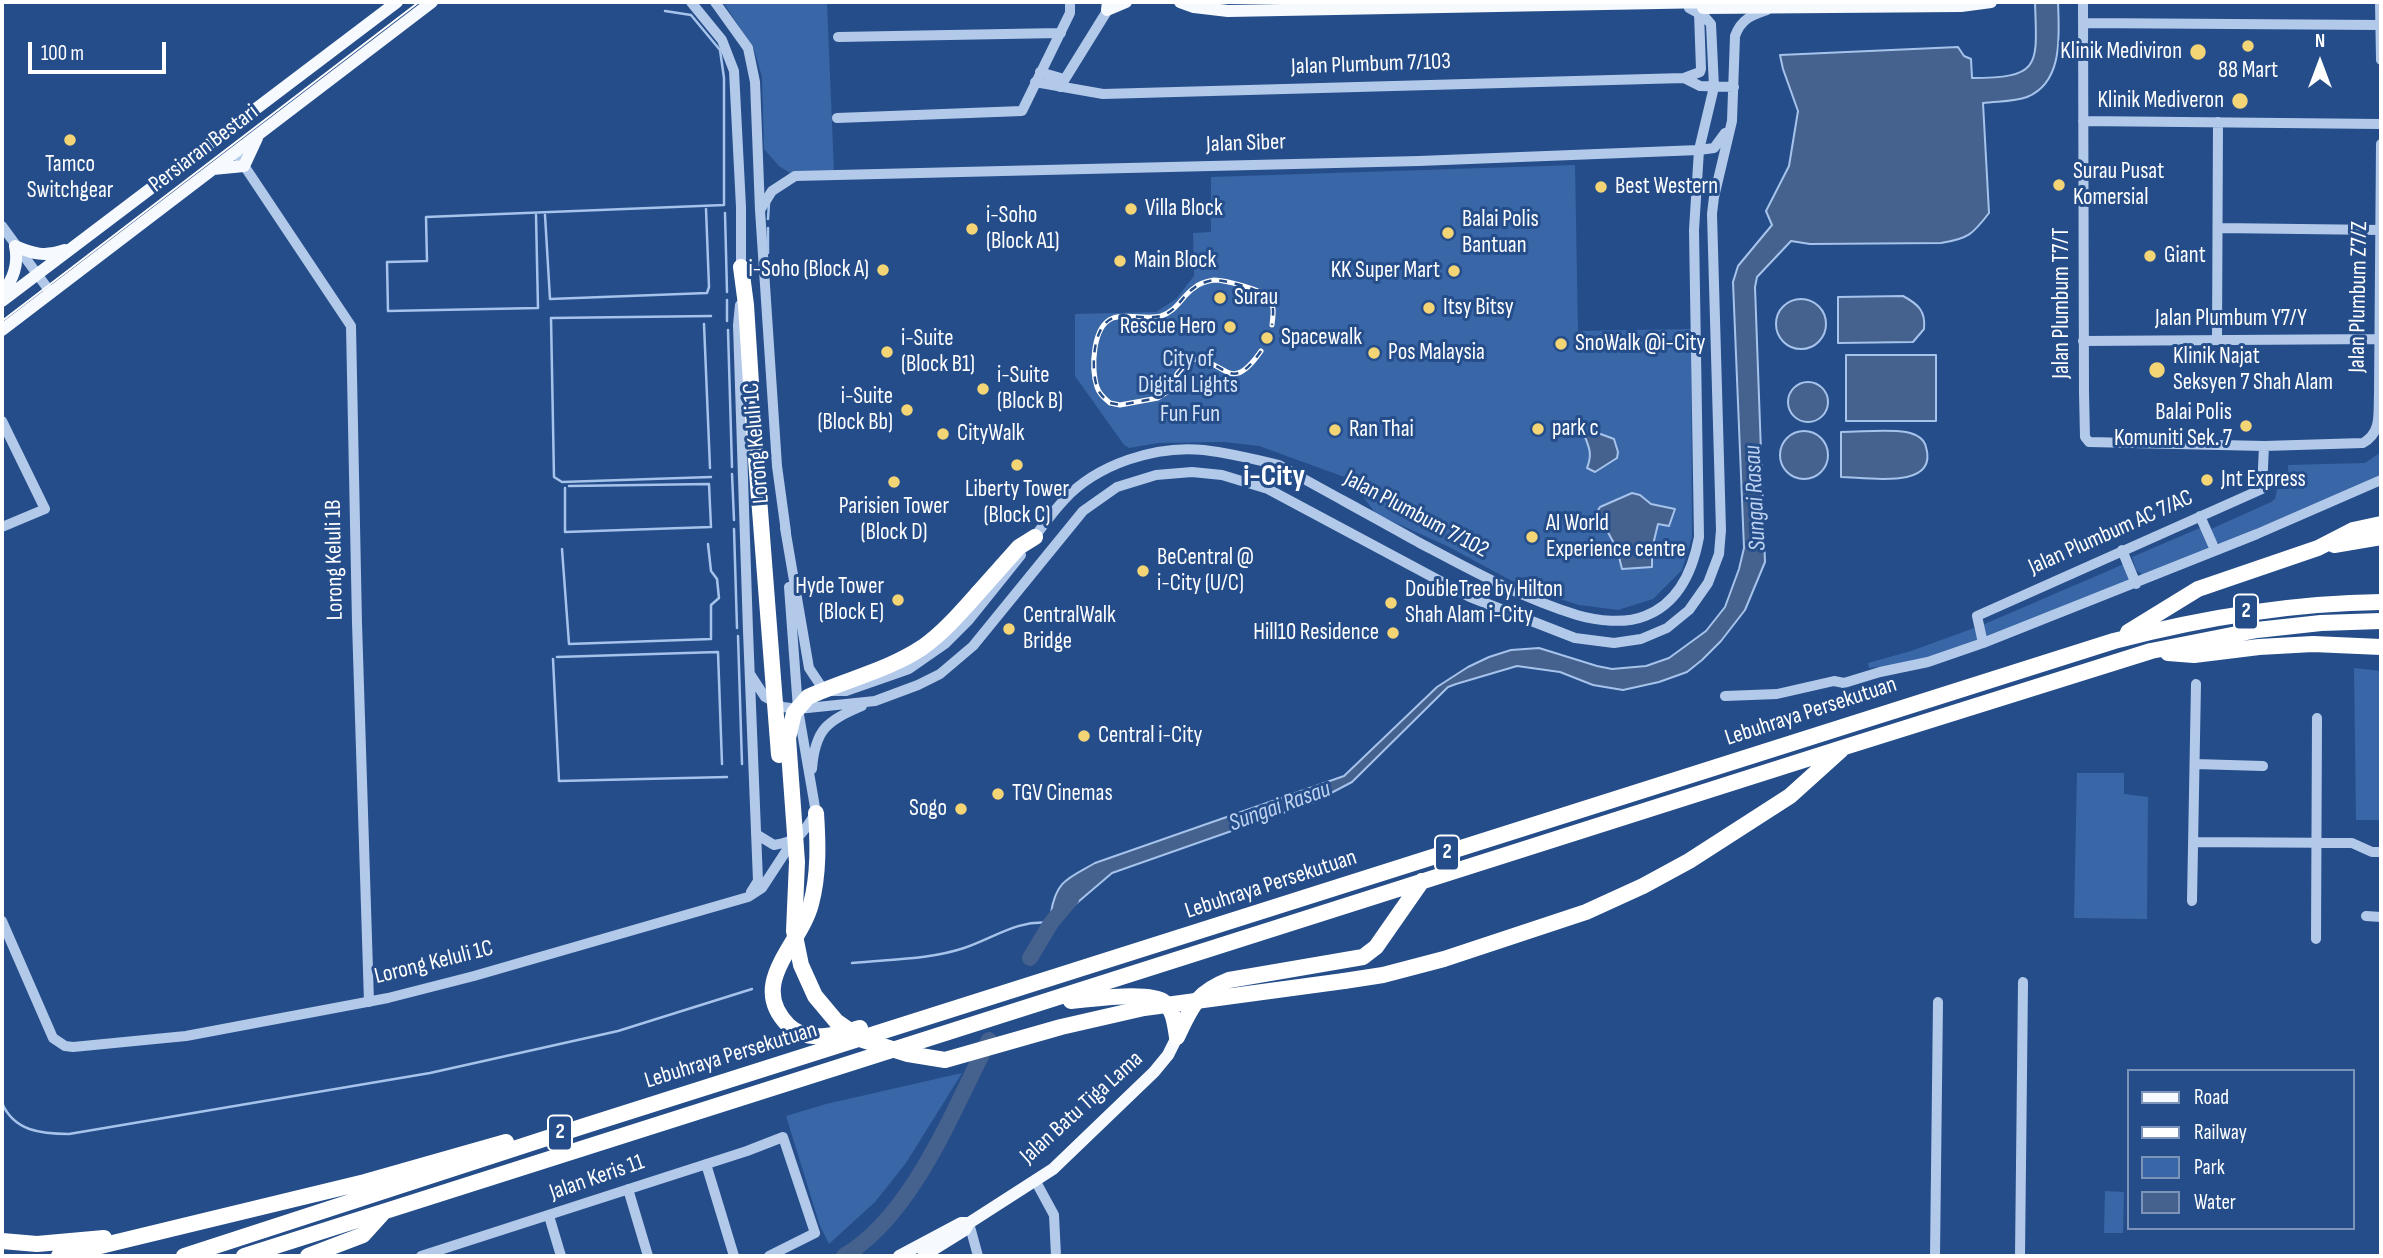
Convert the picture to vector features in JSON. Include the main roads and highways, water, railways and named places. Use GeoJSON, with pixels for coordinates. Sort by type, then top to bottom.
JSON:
{"type":"FeatureCollection","features":[{"type":"Feature","properties":{"kind":"highway"},"geometry":{"type":"LineString","coordinates":[[741,267],[794,907]]}},
{"type":"Feature","properties":{"kind":"highway"},"geometry":{"type":"LineString","coordinates":[[2113,641],[2198,589],[2318,548],[2353,530],[2381,524]]}},
{"type":"Feature","properties":{"kind":"highway"},"geometry":{"type":"LineString","coordinates":[[1035,537],[1018,547],[942,632],[923,647],[886,666],[808,697],[794,713],[790,723],[788,753],[797,862],[794,931],[801,965],[815,996],[836,1021],[853,1034],[877,1046],[908,1055],[945,1060],[1061,1027],[1144,1008],[1383,975],[1444,959],[1586,912],[1689,862],[1790,796],[1845,747]]}},
{"type":"Feature","properties":{"kind":"highway"},"geometry":{"type":"LineString","coordinates":[[2318,548],[2381,537]]}},
{"type":"Feature","properties":{"kind":"highway","name":"Lebuhraya Persekutuan"},"geometry":{"type":"LineString","coordinates":[[188,1255],[584,1126],[2113,641],[2206,619],[2273,608],[2342,602],[2381,602]]}},
{"type":"Feature","properties":{"kind":"highway","name":"Lebuhraya Persekutuan"},"geometry":{"type":"LineString","coordinates":[[244,1256],[2151,651],[2257,630],[2321,623],[2381,621]]}},
{"type":"Feature","properties":{"kind":"highway"},"geometry":{"type":"LineString","coordinates":[[2151,651],[2194,655],[2313,644],[2380,647]]}},
{"type":"Feature","properties":{"kind":"highway"},"geometry":{"type":"LineString","coordinates":[[817,813],[818,854],[811,905],[775,973],[773,998],[778,1014],[793,1030],[827,1037],[876,1023],[931,1017]]}},
{"type":"Feature","properties":{"kind":"highway"},"geometry":{"type":"LineString","coordinates":[[1177,1037],[1201,994],[1213,986],[1229,980],[1363,957],[1376,947],[1422,881]]}},
{"type":"Feature","properties":{"kind":"highway"},"geometry":{"type":"LineString","coordinates":[[1038,1004],[1101,998],[1158,999],[1165,1003],[1174,1017],[1177,1037]]}},
{"type":"Feature","properties":{"kind":"highway"},"geometry":{"type":"LineString","coordinates":[[60,1256],[365,1182],[484,1146],[584,1126]]}},
{"type":"Feature","properties":{"kind":"highway"},"geometry":{"type":"LineString","coordinates":[[308,1256],[363,1235],[383,1212]]}},
{"type":"Feature","properties":{"kind":"highway"},"geometry":{"type":"LineString","coordinates":[[2,1241],[37,1244],[79,1239],[136,1238]]}},
{"type":"Feature","properties":{"kind":"main road","name":"Persiaran Bestari"},"geometry":{"type":"LineString","coordinates":[[2,301],[397,2]]}},
{"type":"Feature","properties":{"kind":"main road","name":"Persiaran Bestari"},"geometry":{"type":"LineString","coordinates":[[2,330],[432,2]]}},
{"type":"Feature","properties":{"kind":"main road"},"geometry":{"type":"LineString","coordinates":[[1109,4],[1126,2]]}},
{"type":"Feature","properties":{"kind":"main road"},"geometry":{"type":"LineString","coordinates":[[1180,2],[1228,12],[1512,4],[1651,3],[1773,9],[1961,6],[1991,2]]}},
{"type":"Feature","properties":{"kind":"main road"},"geometry":{"type":"LineString","coordinates":[[1691,6],[1712,2]]}},
{"type":"Feature","properties":{"kind":"main road"},"geometry":{"type":"LineString","coordinates":[[213,169],[244,166],[260,132]]}},
{"type":"Feature","properties":{"kind":"main road"},"geometry":{"type":"LineString","coordinates":[[2,294],[11,282],[18,260],[15,246],[33,254],[45,255],[73,248]]}},
{"type":"Feature","properties":{"kind":"main road","name":"Jalan Batu Tiga Lama"},"geometry":{"type":"LineString","coordinates":[[923,1256],[1053,1169],[1154,1072],[1168,1055],[1177,1037]]}},
{"type":"Feature","properties":{"kind":"main road","name":"Jalan Batu Tiga Lama"},"geometry":{"type":"LineString","coordinates":[[899,1256],[961,1223],[969,1223]]}},
{"type":"Feature","properties":{"kind":"water"},"geometry":{"type":"Polygon","coordinates":[[[2035,2],[2058,2],[2057,56],[2048,80],[2039,90],[2027,97],[2011,101],[1983,103],[1989,213],[1974,231],[1958,240],[1941,243],[1810,244],[1791,241],[1757,277],[1755,287],[1765,562],[1745,610],[1702,660],[1687,672],[1623,690],[1593,685],[1560,672],[1517,666],[1448,687],[1352,782],[1314,802],[1112,873],[1064,914],[1051,913],[1056,893],[1065,881],[1095,863],[1344,776],[1437,687],[1489,657],[1511,650],[1539,648],[1612,669],[1646,666],[1669,658],[1706,631],[1725,607],[1744,548],[1733,282],[1738,266],[1772,225],[1766,211],[1789,166],[1798,111],[1780,55],[1958,47],[1964,56],[1971,59],[1972,78],[2012,75],[2023,71],[2034,54],[2035,2]]]}},
{"type":"Feature","properties":{"kind":"water"},"geometry":{"type":"Polygon","coordinates":[[[1903,296],[1917,305],[1924,317],[1924,329],[1913,342],[1838,343],[1838,297],[1903,296]]]}},
{"type":"Feature","properties":{"kind":"water"},"geometry":{"type":"Polygon","coordinates":[[[1801,299],[1819,306],[1826,324],[1819,342],[1801,349],[1783,342],[1776,324],[1783,306],[1801,299]]]}},
{"type":"Feature","properties":{"kind":"water"},"geometry":{"type":"Polygon","coordinates":[[[1846,355],[1936,355],[1936,421],[1846,421],[1846,355]]]}},
{"type":"Feature","properties":{"kind":"water"},"geometry":{"type":"Polygon","coordinates":[[[1808,382],[1816,383],[1822,388],[1827,394],[1827,410],[1822,416],[1816,421],[1808,422],[1800,421],[1794,416],[1789,410],[1788,402],[1789,394],[1794,388],[1800,383],[1808,382]]]}},
{"type":"Feature","properties":{"kind":"water"},"geometry":{"type":"Polygon","coordinates":[[[1590,430],[1614,439],[1618,452],[1617,458],[1595,472],[1587,468],[1590,452],[1585,437],[1590,430]]]}},
{"type":"Feature","properties":{"kind":"water"},"geometry":{"type":"Polygon","coordinates":[[[1804,431],[1821,438],[1828,455],[1821,472],[1804,479],[1787,472],[1780,455],[1787,438],[1804,431]]]}},
{"type":"Feature","properties":{"kind":"water"},"geometry":{"type":"Polygon","coordinates":[[[1890,431],[1913,434],[1925,444],[1927,461],[1922,470],[1911,476],[1882,479],[1841,477],[1841,432],[1890,431]]]}},
{"type":"Feature","properties":{"kind":"water"},"geometry":{"type":"Polygon","coordinates":[[[1632,493],[1640,495],[1651,504],[1675,509],[1669,526],[1658,524],[1652,549],[1652,567],[1622,569],[1617,549],[1597,512],[1600,507],[1632,493]]]}},
{"type":"Feature","properties":{"kind":"waterway"},"geometry":{"type":"LineString","coordinates":[[536,215],[538,308],[388,311],[387,262],[427,261],[426,217],[724,205],[724,78],[720,50],[691,15],[665,11]]}},
{"type":"Feature","properties":{"kind":"waterway"},"geometry":{"type":"LineString","coordinates":[[768,219],[769,203]]}},
{"type":"Feature","properties":{"kind":"waterway"},"geometry":{"type":"LineString","coordinates":[[545,215],[550,299],[707,293],[706,209]]}},
{"type":"Feature","properties":{"kind":"waterway"},"geometry":{"type":"LineString","coordinates":[[725,213],[727,292]]}},
{"type":"Feature","properties":{"kind":"waterway"},"geometry":{"type":"LineString","coordinates":[[768,228],[768,253]]}},
{"type":"Feature","properties":{"kind":"waterway"},"geometry":{"type":"LineString","coordinates":[[727,300],[727,321]]}},
{"type":"Feature","properties":{"kind":"waterway"},"geometry":{"type":"LineString","coordinates":[[711,316],[551,318],[554,477],[562,482],[711,477]]}},
{"type":"Feature","properties":{"kind":"waterway"},"geometry":{"type":"LineString","coordinates":[[704,324],[710,468]]}},
{"type":"Feature","properties":{"kind":"waterway"},"geometry":{"type":"LineString","coordinates":[[728,330],[732,467]]}},
{"type":"Feature","properties":{"kind":"waterway"},"geometry":{"type":"LineString","coordinates":[[732,474],[734,520]]}},
{"type":"Feature","properties":{"kind":"waterway"},"geometry":{"type":"LineString","coordinates":[[565,488],[565,532],[711,527],[709,484],[569,486]]}},
{"type":"Feature","properties":{"kind":"waterway"},"geometry":{"type":"LineString","coordinates":[[734,529],[737,628]]}},
{"type":"Feature","properties":{"kind":"waterway"},"geometry":{"type":"LineString","coordinates":[[562,549],[569,644],[711,639],[711,605],[719,598],[717,579],[711,571],[708,544]]}},
{"type":"Feature","properties":{"kind":"waterway"},"geometry":{"type":"LineString","coordinates":[[738,636],[742,764]]}},
{"type":"Feature","properties":{"kind":"waterway"},"geometry":{"type":"LineString","coordinates":[[557,657],[718,652],[722,764]]}},
{"type":"Feature","properties":{"kind":"waterway"},"geometry":{"type":"LineString","coordinates":[[553,659],[559,781],[727,777]]}},
{"type":"Feature","properties":{"kind":"waterway","name":"Sungai Rasau"},"geometry":{"type":"LineString","coordinates":[[1030,958],[1051,923],[1071,899]]}},
{"type":"Feature","properties":{"kind":"waterway"},"geometry":{"type":"LineString","coordinates":[[852,963],[937,955],[964,948],[1017,927],[1051,923]]}},
{"type":"Feature","properties":{"kind":"waterway"},"geometry":{"type":"LineString","coordinates":[[2,1103],[14,1120],[29,1129],[69,1134],[430,1073],[618,1031],[752,989]]}},
{"type":"Feature","properties":{"kind":"waterway","name":"Sungai Rasau"},"geometry":{"type":"LineString","coordinates":[[844,1256],[869,1238],[911,1188],[929,1159],[989,1040]]}},
{"type":"Feature","properties":{"kind":"tram line"},"geometry":{"type":"LineString","coordinates":[[2,321],[419,2]]}},
{"type":"Feature","properties":{"kind":"railway"},"geometry":{"type":"LineString","coordinates":[[1261,351],[1250,365],[1233,374],[1211,363],[1189,360],[1177,374],[1172,389],[1158,398],[1120,405],[1110,403],[1102,396],[1095,379],[1095,349],[1106,323],[1118,317],[1161,316],[1171,311],[1190,291],[1206,282],[1226,282],[1265,295],[1272,304],[1272,325]]}},
{"type":"Feature","properties":{"kind":"place","name":"88 Mart"},"geometry":{"type":"Point","coordinates":[2248,46]}},
{"type":"Feature","properties":{"kind":"place","name":"Klinik Mediviron"},"geometry":{"type":"Point","coordinates":[2198,52]}},
{"type":"Feature","properties":{"kind":"place","name":"Klinik Mediveron"},"geometry":{"type":"Point","coordinates":[2240,101]}},
{"type":"Feature","properties":{"kind":"place","name":"Tamco Switchgear"},"geometry":{"type":"Point","coordinates":[70,140]}},
{"type":"Feature","properties":{"kind":"place","name":"Surau Pusat Komersial"},"geometry":{"type":"Point","coordinates":[2059,185]}},
{"type":"Feature","properties":{"kind":"place","name":"Best Western"},"geometry":{"type":"Point","coordinates":[1601,187]}},
{"type":"Feature","properties":{"kind":"place","name":"Villa Block"},"geometry":{"type":"Point","coordinates":[1131,209]}},
{"type":"Feature","properties":{"kind":"place","name":"i-Soho (Block A1)"},"geometry":{"type":"Point","coordinates":[972,229]}},
{"type":"Feature","properties":{"kind":"place","name":"Balai Polis Bantuan"},"geometry":{"type":"Point","coordinates":[1448,233]}},
{"type":"Feature","properties":{"kind":"place","name":"Giant"},"geometry":{"type":"Point","coordinates":[2150,256]}},
{"type":"Feature","properties":{"kind":"place","name":"Main Block"},"geometry":{"type":"Point","coordinates":[1120,261]}},
{"type":"Feature","properties":{"kind":"place","name":"i-Soho (Block A)"},"geometry":{"type":"Point","coordinates":[883,270]}},
{"type":"Feature","properties":{"kind":"place","name":"KK Super Mart"},"geometry":{"type":"Point","coordinates":[1454,271]}},
{"type":"Feature","properties":{"kind":"place","name":"Surau"},"geometry":{"type":"Point","coordinates":[1220,298]}},
{"type":"Feature","properties":{"kind":"place","name":"Itsy Bitsy"},"geometry":{"type":"Point","coordinates":[1429,308]}},
{"type":"Feature","properties":{"kind":"place","name":"Rescue Hero"},"geometry":{"type":"Point","coordinates":[1230,327]}},
{"type":"Feature","properties":{"kind":"place","name":"Spacewalk"},"geometry":{"type":"Point","coordinates":[1267,338]}},
{"type":"Feature","properties":{"kind":"place","name":"SnoWalk @i-City"},"geometry":{"type":"Point","coordinates":[1561,344]}},
{"type":"Feature","properties":{"kind":"place","name":"i-Suite (Block B1)"},"geometry":{"type":"Point","coordinates":[887,352]}},
{"type":"Feature","properties":{"kind":"place","name":"Pos Malaysia"},"geometry":{"type":"Point","coordinates":[1374,353]}},
{"type":"Feature","properties":{"kind":"place","name":"Klinik Najat Seksyen 7 Shah Alam"},"geometry":{"type":"Point","coordinates":[2157,370]}},
{"type":"Feature","properties":{"kind":"place","name":"i-Suite (Block B)"},"geometry":{"type":"Point","coordinates":[983,389]}},
{"type":"Feature","properties":{"kind":"place","name":"i-Suite (Block Bb)"},"geometry":{"type":"Point","coordinates":[907,410]}},
{"type":"Feature","properties":{"kind":"place","name":"Balai Polis Komuniti Sek. 7"},"geometry":{"type":"Point","coordinates":[2246,426]}},
{"type":"Feature","properties":{"kind":"place","name":"park c"},"geometry":{"type":"Point","coordinates":[1538,429]}},
{"type":"Feature","properties":{"kind":"place","name":"Ran Thai"},"geometry":{"type":"Point","coordinates":[1335,430]}},
{"type":"Feature","properties":{"kind":"place","name":"CityWalk"},"geometry":{"type":"Point","coordinates":[943,434]}},
{"type":"Feature","properties":{"kind":"place","name":"Liberty Tower (Block C)"},"geometry":{"type":"Point","coordinates":[1017,465]}},
{"type":"Feature","properties":{"kind":"place","name":"Jnt Express"},"geometry":{"type":"Point","coordinates":[2207,480]}},
{"type":"Feature","properties":{"kind":"place","name":"Parisien Tower (Block D)"},"geometry":{"type":"Point","coordinates":[894,482]}},
{"type":"Feature","properties":{"kind":"place","name":"AI World Experience centre"},"geometry":{"type":"Point","coordinates":[1532,537]}},
{"type":"Feature","properties":{"kind":"place","name":"BeCentral @ i-City (U/C)"},"geometry":{"type":"Point","coordinates":[1143,571]}},
{"type":"Feature","properties":{"kind":"place","name":"Hyde Tower (Block E)"},"geometry":{"type":"Point","coordinates":[898,600]}},
{"type":"Feature","properties":{"kind":"place","name":"DoubleTree by Hilton Shah Alam i-City"},"geometry":{"type":"Point","coordinates":[1391,603]}},
{"type":"Feature","properties":{"kind":"place","name":"CentralWalk Bridge"},"geometry":{"type":"Point","coordinates":[1009,629]}},
{"type":"Feature","properties":{"kind":"place","name":"Hill10 Residence"},"geometry":{"type":"Point","coordinates":[1393,633]}},
{"type":"Feature","properties":{"kind":"place","name":"Central i-City"},"geometry":{"type":"Point","coordinates":[1084,736]}},
{"type":"Feature","properties":{"kind":"place","name":"TGV Cinemas"},"geometry":{"type":"Point","coordinates":[998,794]}},
{"type":"Feature","properties":{"kind":"place","name":"Sogo"},"geometry":{"type":"Point","coordinates":[961,809]}},
{"type":"Feature","properties":{"kind":"district","name":"i-City"},"geometry":{"type":"Point","coordinates":[1274,477]}},
{"type":"Feature","properties":{"kind":"park label","name":"City of Digital Lights"},"geometry":{"type":"Point","coordinates":[1188,373]}},
{"type":"Feature","properties":{"kind":"park label","name":"Fun Fun"},"geometry":{"type":"Point","coordinates":[1190,415]}}]}
